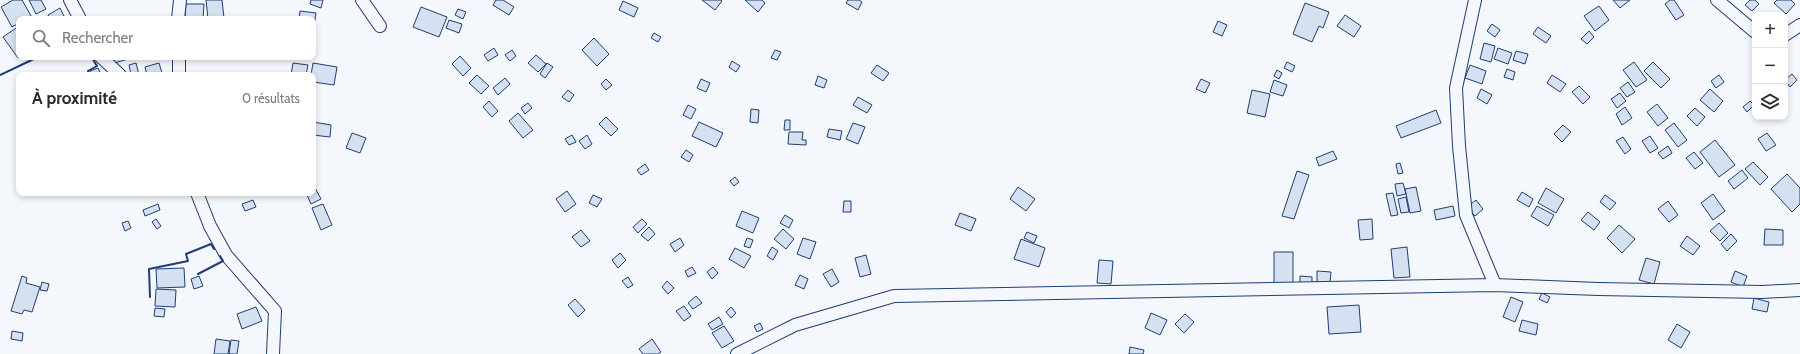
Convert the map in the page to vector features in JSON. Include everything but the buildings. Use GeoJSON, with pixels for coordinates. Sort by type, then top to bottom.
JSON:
{"type":"FeatureCollection","features":[{"type":"Feature","properties":{"kind":"street"},"geometry":{"type":"LineString","coordinates":[[70,0],[78,16]]}},
{"type":"Feature","properties":{"kind":"street"},"geometry":{"type":"LineString","coordinates":[[178,16],[180,0]]}},
{"type":"Feature","properties":{"kind":"street"},"geometry":{"type":"LineString","coordinates":[[362,0],[380,26]]}},
{"type":"Feature","properties":{"kind":"street"},"geometry":{"type":"LineString","coordinates":[[1475,0],[1456,88],[1459,146],[1466,215],[1495,285]]}},
{"type":"Feature","properties":{"kind":"street"},"geometry":{"type":"LineString","coordinates":[[1717,0],[1752,29]]}},
{"type":"Feature","properties":{"kind":"street"},"geometry":{"type":"LineString","coordinates":[[1788,33],[1800,25]]}},
{"type":"Feature","properties":{"kind":"street"},"geometry":{"type":"LineString","coordinates":[[104,60],[117,72]]}},
{"type":"Feature","properties":{"kind":"street"},"geometry":{"type":"LineString","coordinates":[[179,60],[179,72]]}},
{"type":"Feature","properties":{"kind":"street"},"geometry":{"type":"LineString","coordinates":[[199,196],[210,226],[226,255],[275,311],[273,354]]}},
{"type":"Feature","properties":{"kind":"street"},"geometry":{"type":"LineString","coordinates":[[737,354],[795,325],[894,296],[1495,285],[1614,290],[1762,292],[1800,290]]}},
{"type":"Feature","properties":{"kind":"wall"},"geometry":{"type":"LineString","coordinates":[[0,75],[32,60]]}},
{"type":"Feature","properties":{"kind":"wall"},"geometry":{"type":"LineString","coordinates":[[88,72],[97,66],[93,60]]}},
{"type":"Feature","properties":{"kind":"wall"},"geometry":{"type":"LineString","coordinates":[[150,297],[149,269],[188,261],[186,254],[211,244],[214,249]]}},
{"type":"Feature","properties":{"kind":"wall"},"geometry":{"type":"LineString","coordinates":[[198,274],[223,261],[220,256]]}}]}
